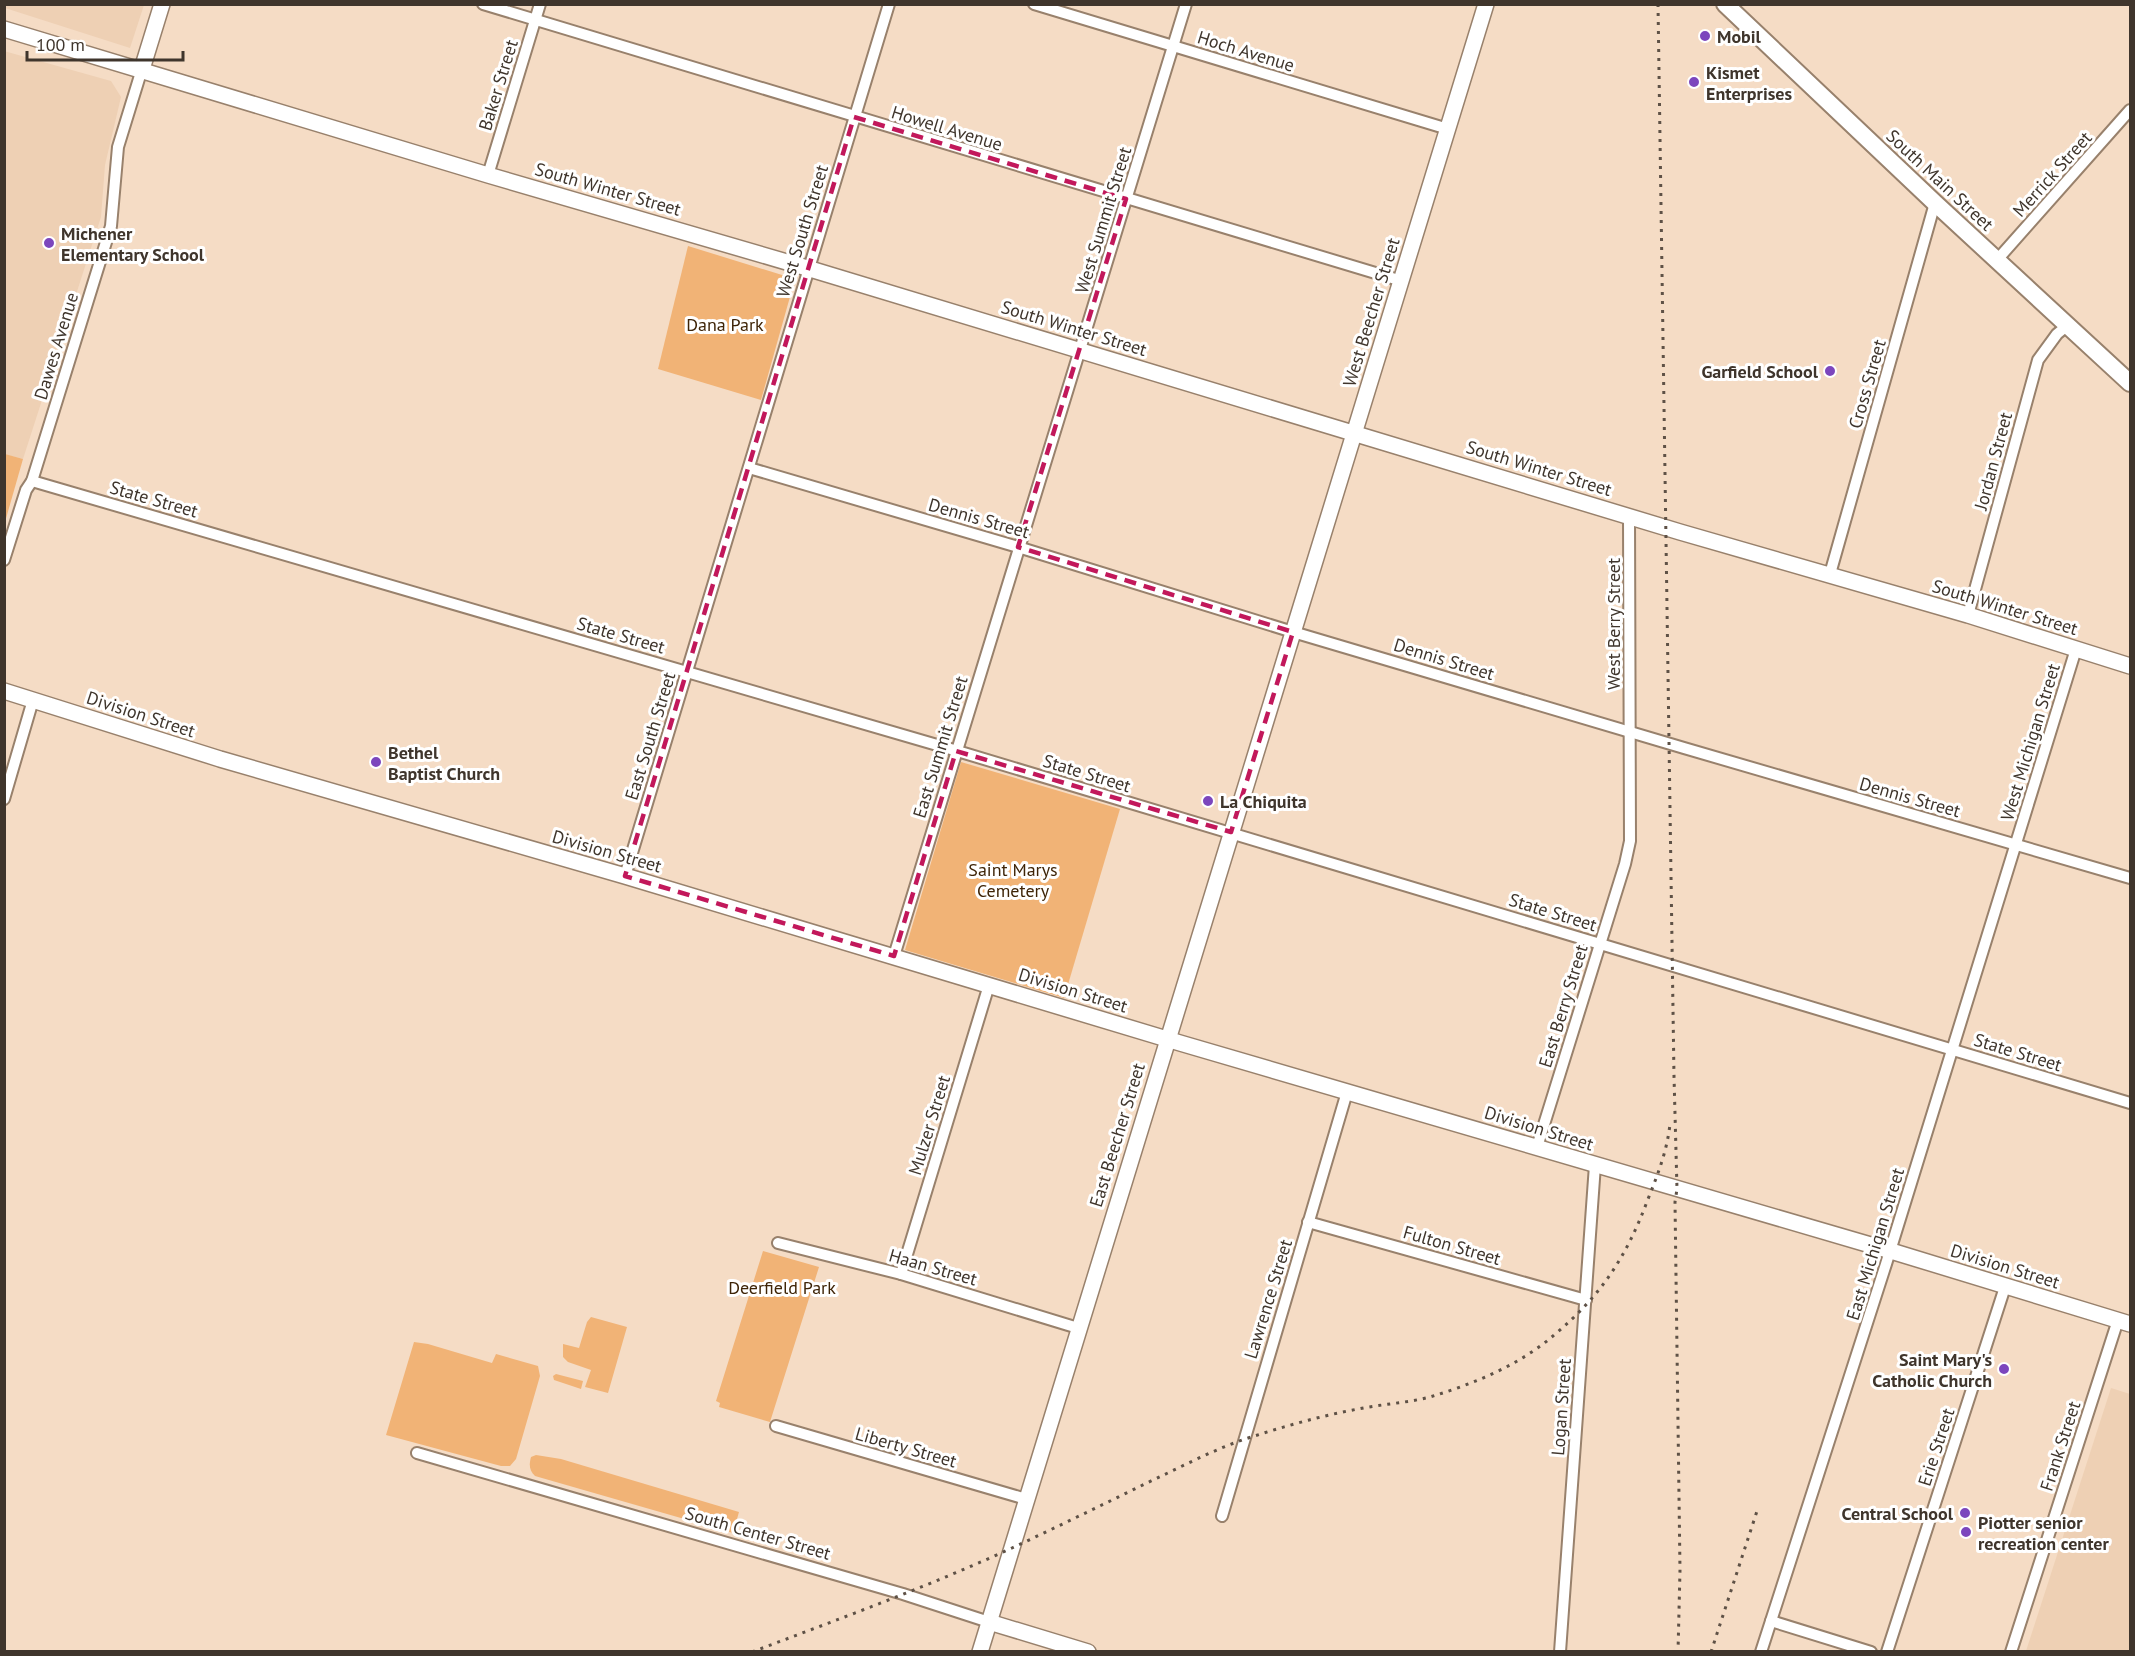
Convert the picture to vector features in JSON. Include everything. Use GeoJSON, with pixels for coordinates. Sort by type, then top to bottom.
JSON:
{"type":"FeatureCollection","features":[{"type":"Feature","properties":{"kind":"main road","name":"South Main Street"},"geometry":{"type":"LineString","coordinates":[[1725,4],[1935,203],[2130,383]]}},
{"type":"Feature","properties":{"kind":"street"},"geometry":{"type":"LineString","coordinates":[[142,69],[162,4]]}},
{"type":"Feature","properties":{"kind":"street","name":"Howell Avenue"},"geometry":{"type":"LineString","coordinates":[[483,4],[1402,281]]}},
{"type":"Feature","properties":{"kind":"street","name":"Baker Street"},"geometry":{"type":"LineString","coordinates":[[488,175],[540,4]]}},
{"type":"Feature","properties":{"kind":"street","name":"West South Street"},"geometry":{"type":"LineString","coordinates":[[749,468],[889,4]]}},
{"type":"Feature","properties":{"kind":"street","name":"Hoch Avenue"},"geometry":{"type":"LineString","coordinates":[[1034,4],[1448,129]]}},
{"type":"Feature","properties":{"kind":"street","name":"West Summit Street"},"geometry":{"type":"LineString","coordinates":[[1018,547],[1186,4]]}},
{"type":"Feature","properties":{"kind":"street","name":"West Beecher Street"},"geometry":{"type":"LineString","coordinates":[[1293,632],[1486,4]]}},
{"type":"Feature","properties":{"kind":"street","name":"South Winter Street"},"geometry":{"type":"LineString","coordinates":[[4,29],[488,175],[809,268],[1629,516],[1968,615],[2130,666]]}},
{"type":"Feature","properties":{"kind":"street","name":"Dawes Avenue"},"geometry":{"type":"LineString","coordinates":[[4,561],[26,490],[32,481],[111,226],[118,147],[142,69]]}},
{"type":"Feature","properties":{"kind":"street","name":"Merrick Street"},"geometry":{"type":"LineString","coordinates":[[1997,260],[2130,110]]}},
{"type":"Feature","properties":{"kind":"street","name":"Cross Street"},"geometry":{"type":"LineString","coordinates":[[1830,574],[1935,203]]}},
{"type":"Feature","properties":{"kind":"street","name":"Jordan Street"},"geometry":{"type":"LineString","coordinates":[[1968,615],[2038,360],[2057,334],[2068,325]]}},
{"type":"Feature","properties":{"kind":"street","name":"Dennis Street"},"geometry":{"type":"LineString","coordinates":[[749,468],[1018,547],[1293,632],[2130,878]]}},
{"type":"Feature","properties":{"kind":"street","name":"East South Street"},"geometry":{"type":"LineString","coordinates":[[625,876],[749,468]]}},
{"type":"Feature","properties":{"kind":"street","name":"State Street"},"geometry":{"type":"LineString","coordinates":[[32,481],[1231,832],[2130,1103]]}},
{"type":"Feature","properties":{"kind":"street","name":"West Berry Street"},"geometry":{"type":"LineString","coordinates":[[1629,516],[1630,732]]}},
{"type":"Feature","properties":{"kind":"street","name":"East Summit Street"},"geometry":{"type":"LineString","coordinates":[[894,956],[1018,547]]}},
{"type":"Feature","properties":{"kind":"street","name":"East Beecher Street"},"geometry":{"type":"LineString","coordinates":[[980,1652],[1293,632]]}},
{"type":"Feature","properties":{"kind":"street","name":"West Michigan Street"},"geometry":{"type":"LineString","coordinates":[[2016,845],[2076,649]]}},
{"type":"Feature","properties":{"kind":"street","name":"Division Street"},"geometry":{"type":"LineString","coordinates":[[4,691],[220,759],[625,876],[2124,1322]]}},
{"type":"Feature","properties":{"kind":"street"},"geometry":{"type":"LineString","coordinates":[[4,799],[33,700]]}},
{"type":"Feature","properties":{"kind":"street","name":"East Berry Street"},"geometry":{"type":"LineString","coordinates":[[1537,1147],[1625,864],[1630,841],[1630,732]]}},
{"type":"Feature","properties":{"kind":"street","name":"East Michigan Street"},"geometry":{"type":"LineString","coordinates":[[1761,1652],[1891,1251],[2016,845]]}},
{"type":"Feature","properties":{"kind":"street","name":"Mulzer Street"},"geometry":{"type":"LineString","coordinates":[[901,1274],[988,985]]}},
{"type":"Feature","properties":{"kind":"street","name":"Lawrence Street"},"geometry":{"type":"LineString","coordinates":[[1221,1516],[1347,1092]]}},
{"type":"Feature","properties":{"kind":"street","name":"Logan Street"},"geometry":{"type":"LineString","coordinates":[[1560,1652],[1595,1165]]}},
{"type":"Feature","properties":{"kind":"street","name":"Fulton Street"},"geometry":{"type":"LineString","coordinates":[[1308,1222],[1586,1300]]}},
{"type":"Feature","properties":{"kind":"street","name":"Haan Street"},"geometry":{"type":"LineString","coordinates":[[778,1243],[901,1274],[1078,1328]]}},
{"type":"Feature","properties":{"kind":"street","name":"Erie Street"},"geometry":{"type":"LineString","coordinates":[[1887,1652],[2005,1287]]}},
{"type":"Feature","properties":{"kind":"street","name":"Frank Street"},"geometry":{"type":"LineString","coordinates":[[2011,1652],[2124,1322]]}},
{"type":"Feature","properties":{"kind":"street","name":"Liberty Street"},"geometry":{"type":"LineString","coordinates":[[776,1426],[1026,1499]]}},
{"type":"Feature","properties":{"kind":"street","name":"South Center Street"},"geometry":{"type":"LineString","coordinates":[[417,1453],[903,1594],[1088,1652]]}},
{"type":"Feature","properties":{"kind":"street"},"geometry":{"type":"LineString","coordinates":[[1771,1621],[1871,1652]]}},
{"type":"Feature","properties":{"kind":"highlighted area"},"geometry":{"type":"Polygon","coordinates":[[[854,117],[1126,199],[1018,547],[1293,632],[1231,832],[956,751],[894,956],[625,876],[854,117]]]}},
{"type":"Feature","properties":{"kind":"shaded area"},"geometry":{"type":"Polygon","coordinates":[[[5,4],[144,5],[130,48],[5,8],[5,4]]]}},
{"type":"Feature","properties":{"kind":"shaded area","name":"Michener Elementary School"},"geometry":{"type":"Polygon","coordinates":[[[4,51],[111,81],[121,97],[105,165],[101,217],[23,459],[4,454],[4,51]]]}},
{"type":"Feature","properties":{"kind":"shaded area"},"geometry":{"type":"Polygon","coordinates":[[[2111,1388],[2130,1394],[2130,1651],[2026,1651],[2111,1388]]]}},
{"type":"Feature","properties":{"kind":"green space","name":"Dana Park"},"geometry":{"type":"Polygon","coordinates":[[[688,246],[795,279],[761,400],[658,369],[688,246]]]}},
{"type":"Feature","properties":{"kind":"green space"},"geometry":{"type":"Polygon","coordinates":[[[4,454],[23,459],[5,522],[4,454]]]}},
{"type":"Feature","properties":{"kind":"green space","name":"Saint Marys Cemetery"},"geometry":{"type":"Polygon","coordinates":[[[961,762],[1120,809],[1064,998],[905,950],[961,762]]]}},
{"type":"Feature","properties":{"kind":"green space","name":"Deerfield Park"},"geometry":{"type":"Polygon","coordinates":[[[763,1251],[819,1267],[770,1422],[719,1407],[720,1403],[716,1401],[763,1251]]]}},
{"type":"Feature","properties":{"kind":"green space"},"geometry":{"type":"Polygon","coordinates":[[[591,1317],[627,1327],[608,1393],[585,1387],[591,1370],[568,1362],[563,1357],[563,1344],[579,1348],[587,1322],[591,1317]]]}},
{"type":"Feature","properties":{"kind":"green space"},"geometry":{"type":"Polygon","coordinates":[[[414,1342],[492,1363],[496,1354],[538,1366],[540,1376],[516,1459],[510,1466],[501,1466],[386,1435],[414,1342]]]}},
{"type":"Feature","properties":{"kind":"green space"},"geometry":{"type":"Polygon","coordinates":[[[556,1374],[583,1381],[581,1389],[554,1380],[553,1376],[556,1374]]]}},
{"type":"Feature","properties":{"kind":"green space"},"geometry":{"type":"Polygon","coordinates":[[[536,1455],[561,1459],[739,1512],[733,1533],[535,1476],[530,1465],[531,1457],[536,1455]]]}},
{"type":"Feature","properties":{"kind":"railway"},"geometry":{"type":"LineString","coordinates":[[1658,4],[1677,1189],[1675,1202],[1680,1570],[1678,1652]]}},
{"type":"Feature","properties":{"kind":"railway"},"geometry":{"type":"LineString","coordinates":[[752,1652],[948,1576],[1233,1443],[1330,1415],[1430,1397],[1479,1380],[1526,1356],[1571,1320],[1611,1274],[1631,1239],[1652,1190],[1664,1153],[1670,1124]]}},
{"type":"Feature","properties":{"kind":"railway"},"geometry":{"type":"LineString","coordinates":[[1711,1652],[1758,1508]]}},
{"type":"Feature","properties":{"kind":"place","name":"Mobil"},"geometry":{"type":"Point","coordinates":[1705,36]}},
{"type":"Feature","properties":{"kind":"place","name":"Kismet Enterprises"},"geometry":{"type":"Point","coordinates":[1694,82]}},
{"type":"Feature","properties":{"kind":"place","name":"Michener Elementary School"},"geometry":{"type":"Point","coordinates":[49,243]}},
{"type":"Feature","properties":{"kind":"place","name":"Garfield School"},"geometry":{"type":"Point","coordinates":[1830,371]}},
{"type":"Feature","properties":{"kind":"place","name":"Bethel Baptist Church"},"geometry":{"type":"Point","coordinates":[376,762]}},
{"type":"Feature","properties":{"kind":"place","name":"La Chiquita"},"geometry":{"type":"Point","coordinates":[1208,801]}},
{"type":"Feature","properties":{"kind":"place","name":"Saint Mary's Catholic Church"},"geometry":{"type":"Point","coordinates":[2004,1369]}},
{"type":"Feature","properties":{"kind":"place","name":"Central School"},"geometry":{"type":"Point","coordinates":[1965,1513]}},
{"type":"Feature","properties":{"kind":"place","name":"Piotter senior recreation center"},"geometry":{"type":"Point","coordinates":[1966,1532]}}]}
